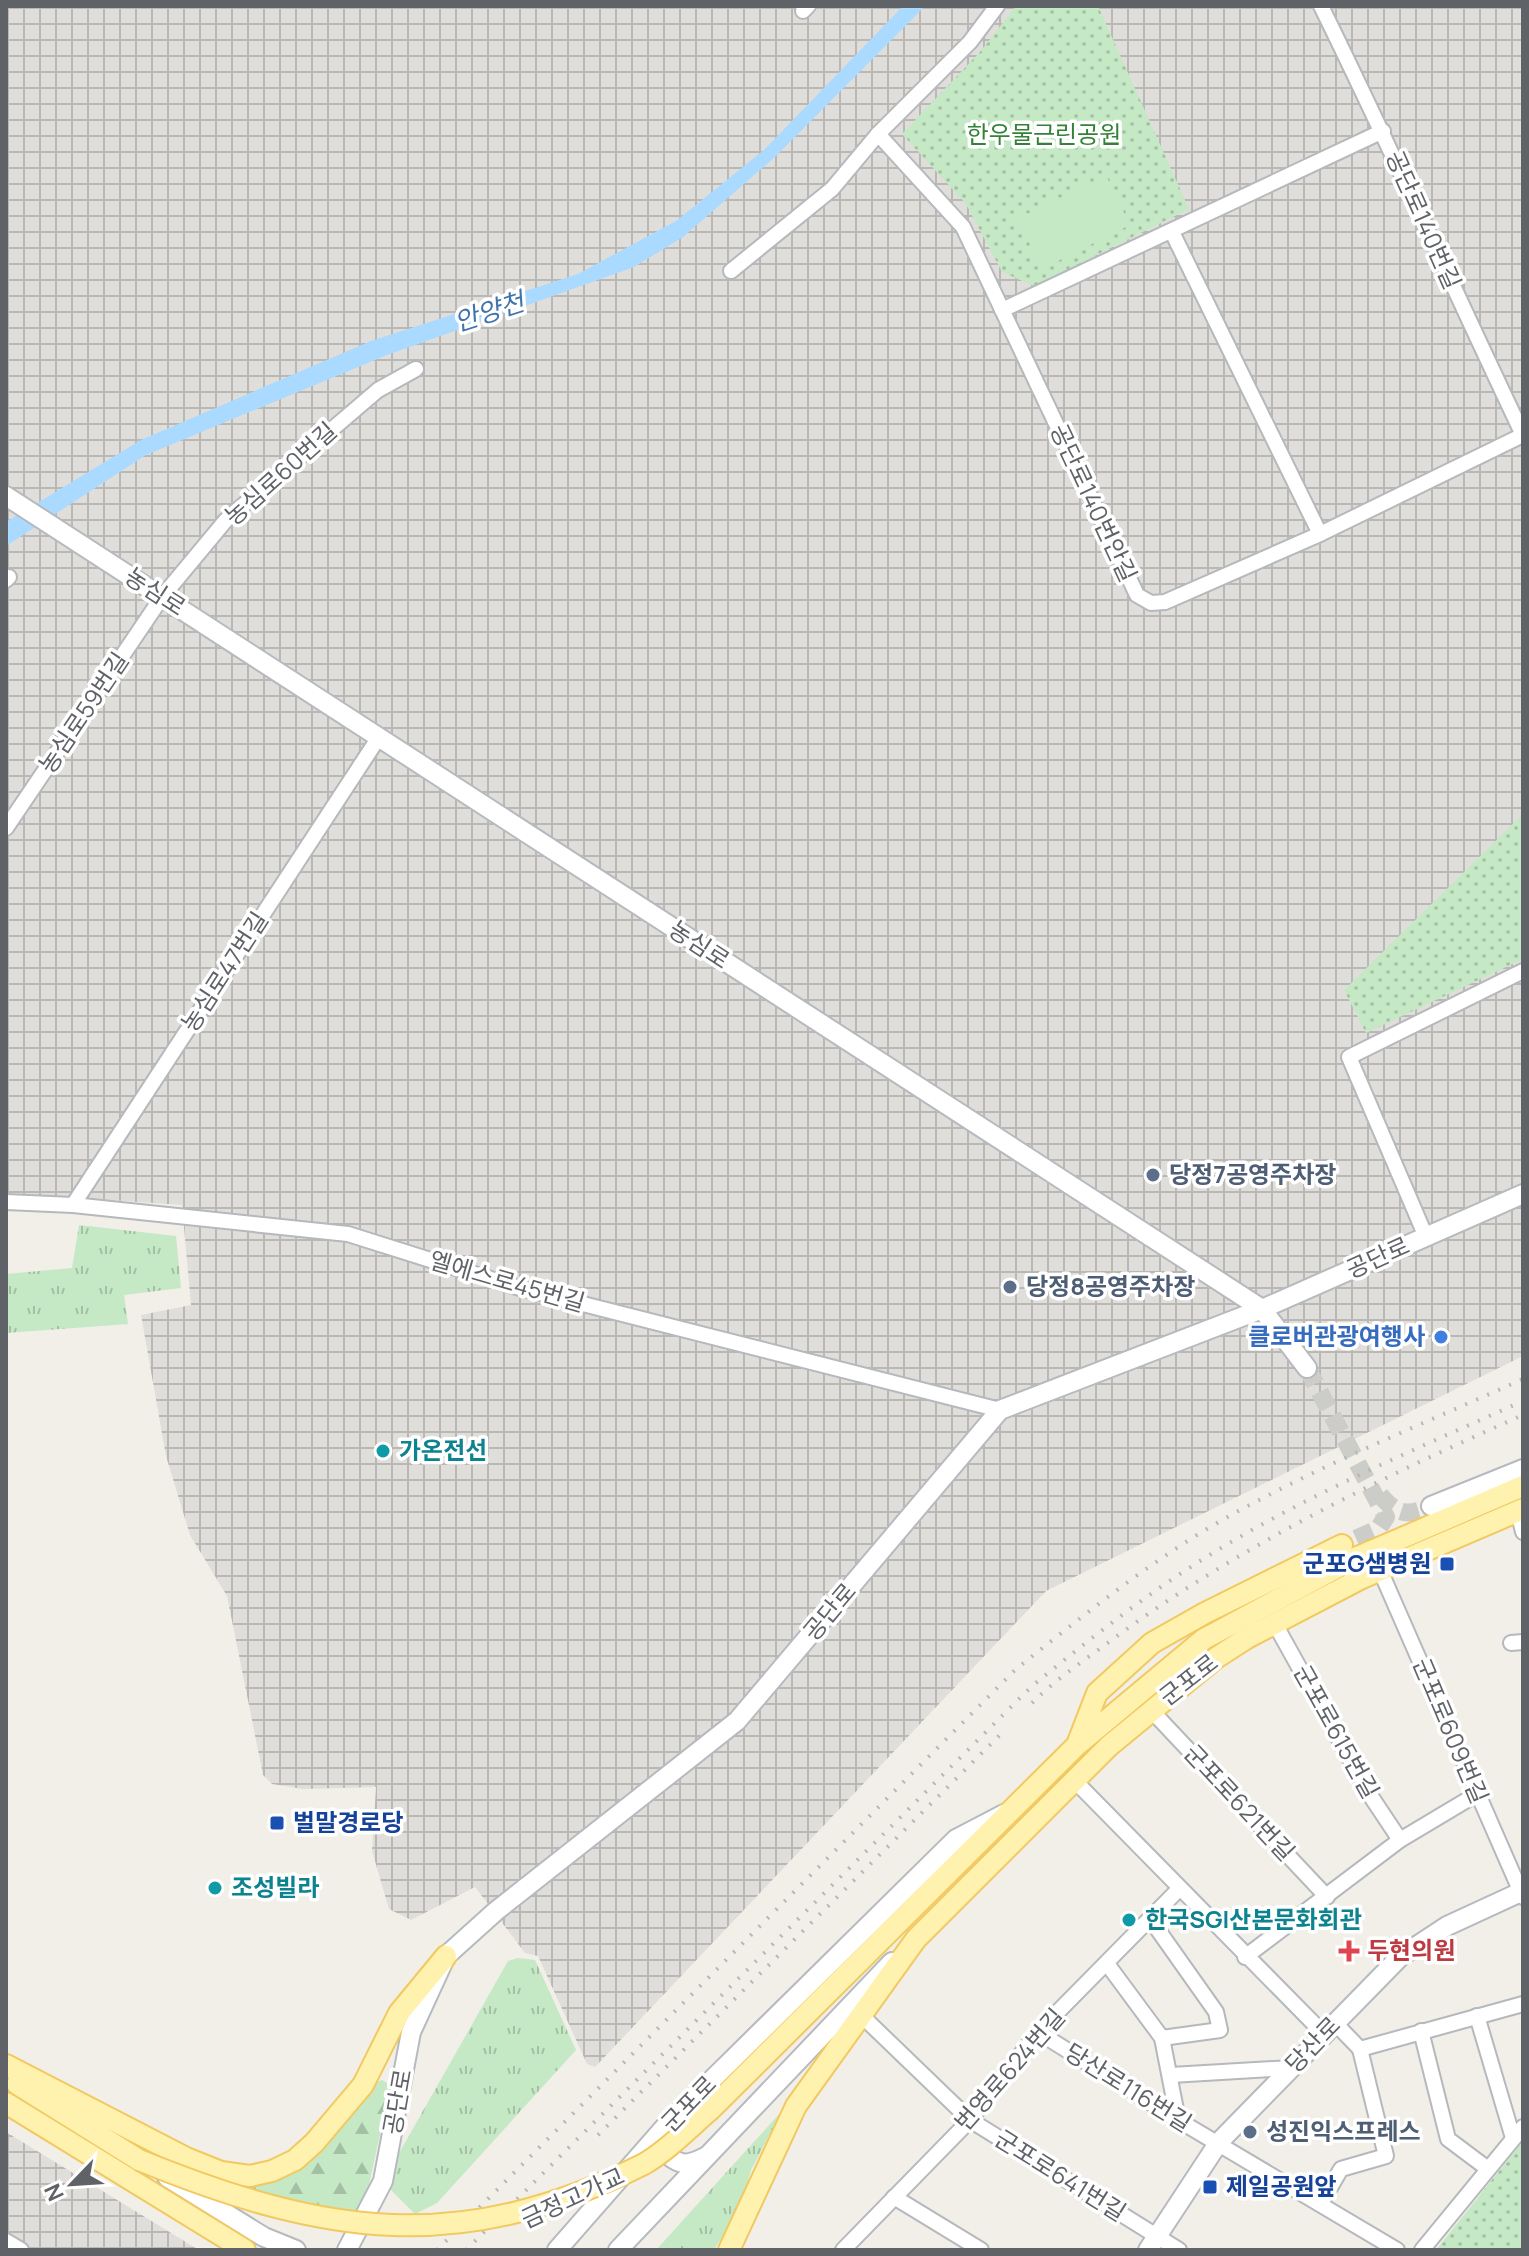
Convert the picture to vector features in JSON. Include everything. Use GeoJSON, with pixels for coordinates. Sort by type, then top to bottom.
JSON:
{"type":"FeatureCollection","features":[{"type":"Feature","properties":{"kind":"main road","name":"군포로"},"geometry":{"type":"LineString","coordinates":[[710,2110],[1077,1745],[1204,1639],[1353,1559],[1523,1486]]}},
{"type":"Feature","properties":{"kind":"main road","name":"군포로"},"geometry":{"type":"LineString","coordinates":[[729,2250],[796,2106],[860,2014],[916,1939],[1073,1779],[1150,1709],[1216,1658],[1380,1570],[1521,1517]]}},
{"type":"Feature","properties":{"kind":"main road"},"geometry":{"type":"LineString","coordinates":[[1077,1745],[1097,1693],[1152,1643],[1342,1545]]}},
{"type":"Feature","properties":{"kind":"main road"},"geometry":{"type":"LineString","coordinates":[[8,2075],[221,2172],[250,2176],[272,2171],[295,2160],[314,2143],[363,2085],[399,2013],[446,1956]]}},
{"type":"Feature","properties":{"kind":"main road","name":"금정고가교"},"geometry":{"type":"LineString","coordinates":[[8,2075],[139,2160],[224,2194],[290,2215],[373,2234],[425,2238],[521,2225],[587,2197],[647,2163],[710,2110]]}},
{"type":"Feature","properties":{"kind":"main road"},"geometry":{"type":"LineString","coordinates":[[6,2103],[245,2250]]}},
{"type":"Feature","properties":{"kind":"main road"},"geometry":{"type":"LineString","coordinates":[[6,2114],[219,2250]]}},
{"type":"Feature","properties":{"kind":"main road"},"geometry":{"type":"LineString","coordinates":[[745,2217],[747,2250]]}},
{"type":"Feature","properties":{"kind":"street"},"geometry":{"type":"LineString","coordinates":[[731,271],[832,189],[878,134],[970,42],[997,6]]}},
{"type":"Feature","properties":{"kind":"street","name":"공단로140번길"},"geometry":{"type":"LineString","coordinates":[[1321,6],[1383,131],[1438,258],[1523,435]]}},
{"type":"Feature","properties":{"kind":"street"},"geometry":{"type":"LineString","coordinates":[[1002,310],[1383,131]]}},
{"type":"Feature","properties":{"kind":"street","name":"공단로140번안길"},"geometry":{"type":"LineString","coordinates":[[878,134],[963,227],[1137,595],[1151,603],[1165,602],[1320,534],[1523,435]]}},
{"type":"Feature","properties":{"kind":"street"},"geometry":{"type":"LineString","coordinates":[[1172,232],[1320,534]]}},
{"type":"Feature","properties":{"kind":"street","name":"농심로60번길"},"geometry":{"type":"LineString","coordinates":[[162,597],[226,520],[378,390],[416,369]]}},
{"type":"Feature","properties":{"kind":"street","name":"농심로"},"geometry":{"type":"LineString","coordinates":[[6,496],[377,740],[1262,1309],[1307,1368]]}},
{"type":"Feature","properties":{"kind":"street","name":"농심로59번길"},"geometry":{"type":"LineString","coordinates":[[6,828],[162,597]]}},
{"type":"Feature","properties":{"kind":"street","name":"농심로47번길"},"geometry":{"type":"LineString","coordinates":[[73,1205],[377,740]]}},
{"type":"Feature","properties":{"kind":"street"},"geometry":{"type":"LineString","coordinates":[[1426,1237],[1349,1057],[1523,971]]}},
{"type":"Feature","properties":{"kind":"street","name":"공단로"},"geometry":{"type":"LineString","coordinates":[[347,2250],[383,2181],[411,2032],[446,1956],[496,1911],[737,1721],[1000,1410],[1262,1309],[1523,1194]]}},
{"type":"Feature","properties":{"kind":"street","name":"엘에스로45번길"},"geometry":{"type":"LineString","coordinates":[[6,1202],[73,1205],[348,1234],[531,1291],[1000,1410]]}},
{"type":"Feature","properties":{"kind":"street"},"geometry":{"type":"LineString","coordinates":[[1431,1506],[1523,1469]]}},
{"type":"Feature","properties":{"kind":"street","name":"군포로609번길"},"geometry":{"type":"LineString","coordinates":[[1380,1570],[1522,1893]]}},
{"type":"Feature","properties":{"kind":"street","name":"군포로615번길"},"geometry":{"type":"LineString","coordinates":[[1275,1624],[1370,1795],[1400,1840]]}},
{"type":"Feature","properties":{"kind":"street","name":"군포로621번길"},"geometry":{"type":"LineString","coordinates":[[1150,1709],[1327,1897]]}},
{"type":"Feature","properties":{"kind":"street"},"geometry":{"type":"LineString","coordinates":[[1073,1779],[1245,1957],[1329,2028],[1360,2049],[1386,2156],[1341,2169],[1321,2203]]}},
{"type":"Feature","properties":{"kind":"street"},"geometry":{"type":"LineString","coordinates":[[1245,1957],[1400,1840],[1477,1794]]}},
{"type":"Feature","properties":{"kind":"street","name":"군포로"},"geometry":{"type":"LineString","coordinates":[[557,2250],[670,2121],[956,1839],[1010,1811]]}},
{"type":"Feature","properties":{"kind":"street","name":"번영로624번길"},"geometry":{"type":"LineString","coordinates":[[843,2250],[970,2120],[1038,2032],[1108,1965],[1178,1890]]}},
{"type":"Feature","properties":{"kind":"street","name":"당산로"},"geometry":{"type":"LineString","coordinates":[[1152,2243],[1219,2142],[1400,1957],[1447,1926],[1522,1893]]}},
{"type":"Feature","properties":{"kind":"street"},"geometry":{"type":"LineString","coordinates":[[1151,1920],[1216,2012],[1220,2030],[1162,2038]]}},
{"type":"Feature","properties":{"kind":"street","name":"군포로"},"geometry":{"type":"LineString","coordinates":[[618,2250],[916,1939]]}},
{"type":"Feature","properties":{"kind":"street"},"geometry":{"type":"LineString","coordinates":[[1108,1965],[1162,2038],[1178,2120]]}},
{"type":"Feature","properties":{"kind":"street"},"geometry":{"type":"LineString","coordinates":[[1360,2049],[1523,2004]]}},
{"type":"Feature","properties":{"kind":"street","name":"군포로641번길"},"geometry":{"type":"LineString","coordinates":[[860,2014],[970,2120],[1152,2243],[1179,2250]]}},
{"type":"Feature","properties":{"kind":"street"},"geometry":{"type":"LineString","coordinates":[[1422,2250],[1518,2133],[1477,2016]]}},
{"type":"Feature","properties":{"kind":"street"},"geometry":{"type":"LineString","coordinates":[[1421,2031],[1448,2139],[1488,2169]]}},
{"type":"Feature","properties":{"kind":"street","name":"당산로116번길"},"geometry":{"type":"LineString","coordinates":[[1038,2032],[1178,2120],[1397,2250]]}},
{"type":"Feature","properties":{"kind":"street"},"geometry":{"type":"LineString","coordinates":[[1171,2075],[1291,2068]]}},
{"type":"Feature","properties":{"kind":"street"},"geometry":{"type":"LineString","coordinates":[[670,2121],[665,2139],[667,2154],[677,2163],[689,2165],[706,2157]]}},
{"type":"Feature","properties":{"kind":"street"},"geometry":{"type":"LineString","coordinates":[[139,2160],[264,2237],[296,2250]]}},
{"type":"Feature","properties":{"kind":"street"},"geometry":{"type":"LineString","coordinates":[[894,2197],[981,2250]]}},
{"type":"Feature","properties":{"kind":"street"},"geometry":{"type":"LineString","coordinates":[[6,2241],[21,2250]]}},
{"type":"Feature","properties":{"kind":"shaded area"},"geometry":{"type":"Polygon","coordinates":[[[6,6],[1523,6],[1523,1356],[1046,1591],[595,2067],[587,2064],[538,1956],[525,1953],[475,1887],[411,1920],[389,1909],[372,1851],[376,1787],[303,1789],[272,1784],[263,1775],[227,1596],[190,1535],[166,1456],[141,1315],[191,1305],[182,1205],[6,1193],[6,6]]]}},
{"type":"Feature","properties":{"kind":"shaded area"},"geometry":{"type":"Polygon","coordinates":[[[6,2132],[199,2250],[6,2250],[6,2132]]]}},
{"type":"Feature","properties":{"kind":"green space","name":"한우물근린공원"},"geometry":{"type":"Polygon","coordinates":[[[1016,6],[1098,6],[1189,209],[1034,286],[1002,272],[966,204],[902,134],[980,52],[1016,6]]]}},
{"type":"Feature","properties":{"kind":"green space"},"geometry":{"type":"Polygon","coordinates":[[[1106,175],[1130,225],[1042,269],[1017,219],[1106,175]]]}},
{"type":"Feature","properties":{"kind":"green space"},"geometry":{"type":"Polygon","coordinates":[[[1523,814],[1523,959],[1366,1033],[1344,990],[1523,814]]]}},
{"type":"Feature","properties":{"kind":"green space"},"geometry":{"type":"Polygon","coordinates":[[[79,1225],[176,1236],[181,1288],[124,1295],[128,1324],[6,1333],[6,1274],[72,1268],[79,1225]]]}},
{"type":"Feature","properties":{"kind":"green space"},"geometry":{"type":"Polygon","coordinates":[[[518,1958],[535,1960],[576,2050],[437,2203],[415,2214],[388,2187],[398,2155],[508,1961],[518,1958]]]}},
{"type":"Feature","properties":{"kind":"green space"},"geometry":{"type":"Polygon","coordinates":[[[382,2080],[387,2083],[389,2092],[366,2199],[355,2219],[266,2194],[227,2176],[266,2179],[374,2083],[382,2080]]]}},
{"type":"Feature","properties":{"kind":"green space"},"geometry":{"type":"Polygon","coordinates":[[[782,2111],[751,2170],[741,2206],[714,2250],[656,2250],[782,2111]]]}},
{"type":"Feature","properties":{"kind":"green space"},"geometry":{"type":"Polygon","coordinates":[[[1523,2141],[1523,2250],[1436,2250],[1523,2141]]]}},
{"type":"Feature","properties":{"kind":"water","name":"안양천"},"geometry":{"type":"Polygon","coordinates":[[[903,6],[925,6],[775,157],[683,237],[634,267],[387,355],[146,455],[6,546],[6,522],[141,440],[371,341],[578,274],[676,221],[764,150],[903,6]]]}},
{"type":"Feature","properties":{"kind":"tunnel"},"geometry":{"type":"LineString","coordinates":[[1307,1368],[1386,1517],[1378,1529],[1342,1545]]}},
{"type":"Feature","properties":{"kind":"tunnel"},"geometry":{"type":"LineString","coordinates":[[1380,1495],[1392,1507],[1403,1512],[1416,1512],[1431,1506]]}},
{"type":"Feature","properties":{"kind":"railway"},"geometry":{"type":"LineString","coordinates":[[437,2250],[1016,1669],[1143,1571],[1224,1519],[1334,1463],[1523,1379]]}},
{"type":"Feature","properties":{"kind":"railway"},"geometry":{"type":"LineString","coordinates":[[466,2250],[1032,1686],[1158,1589],[1218,1550],[1346,1481],[1523,1401]]}},
{"type":"Feature","properties":{"kind":"railway"},"geometry":{"type":"LineString","coordinates":[[1032,1703],[1071,1670],[1161,1605],[1260,1544],[1364,1489],[1523,1415]]}},
{"type":"Feature","properties":{"kind":"railway"},"geometry":{"type":"LineString","coordinates":[[598,2135],[1001,1734]]}},
{"type":"Feature","properties":{"kind":"place","name":"당정7공영주차장"},"geometry":{"type":"Point","coordinates":[1153,1175]}},
{"type":"Feature","properties":{"kind":"place","name":"당정8공영주차장"},"geometry":{"type":"Point","coordinates":[1010,1287]}},
{"type":"Feature","properties":{"kind":"place","name":"클로버관광여행사"},"geometry":{"type":"Point","coordinates":[1441,1337]}},
{"type":"Feature","properties":{"kind":"place","name":"가온전선"},"geometry":{"type":"Point","coordinates":[383,1451]}},
{"type":"Feature","properties":{"kind":"place","name":"군포G샘병원"},"geometry":{"type":"Point","coordinates":[1447,1564]}},
{"type":"Feature","properties":{"kind":"place","name":"벌말경로당"},"geometry":{"type":"Point","coordinates":[277,1823]}},
{"type":"Feature","properties":{"kind":"place","name":"조성빌라"},"geometry":{"type":"Point","coordinates":[215,1888]}},
{"type":"Feature","properties":{"kind":"place","name":"한국SGI산본문화회관"},"geometry":{"type":"Point","coordinates":[1129,1920]}},
{"type":"Feature","properties":{"kind":"place","name":"두현의원"},"geometry":{"type":"Point","coordinates":[1349,1951]}},
{"type":"Feature","properties":{"kind":"place","name":"성진익스프레스"},"geometry":{"type":"Point","coordinates":[1250,2132]}},
{"type":"Feature","properties":{"kind":"place","name":"제일공원앞"},"geometry":{"type":"Point","coordinates":[1210,2187]}}]}
